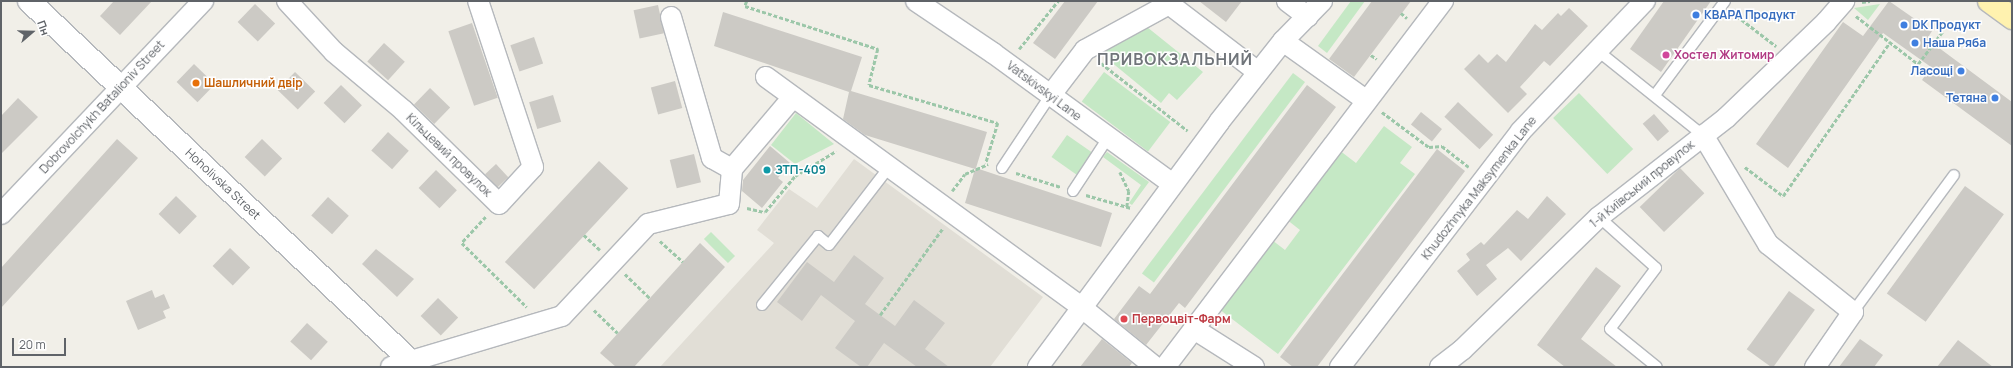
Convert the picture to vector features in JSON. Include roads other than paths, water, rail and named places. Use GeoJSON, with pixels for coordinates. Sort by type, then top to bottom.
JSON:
{"type":"FeatureCollection","features":[{"type":"Feature","properties":{"kind":"main road"},"geometry":{"type":"LineString","coordinates":[[1989,1],[2012,18]]}},
{"type":"Feature","properties":{"kind":"street","name":"Hoholivska Street"},"geometry":{"type":"LineString","coordinates":[[29,1],[415,365]]}},
{"type":"Feature","properties":{"kind":"street","name":"Dobrovolchykh Batalioniv Street"},"geometry":{"type":"LineString","coordinates":[[1,214],[203,1]]}},
{"type":"Feature","properties":{"kind":"street","name":"Кільцевий провулок"},"geometry":{"type":"LineString","coordinates":[[287,1],[334,52],[403,110],[499,204],[533,167],[478,1]]}},
{"type":"Feature","properties":{"kind":"street","name":"Vatskivskyi Lane"},"geometry":{"type":"LineString","coordinates":[[916,1],[1008,64],[1171,183]]}},
{"type":"Feature","properties":{"kind":"street"},"geometry":{"type":"LineString","coordinates":[[1287,1],[1308,17]]}},
{"type":"Feature","properties":{"kind":"street"},"geometry":{"type":"LineString","coordinates":[[1038,367],[1202,142],[1284,41],[1322,1]]}},
{"type":"Feature","properties":{"kind":"street"},"geometry":{"type":"LineString","coordinates":[[1165,367],[1443,1]]}},
{"type":"Feature","properties":{"kind":"street","name":"Khudozhnyka Maksymenka Lane"},"geometry":{"type":"LineString","coordinates":[[1340,367],[1521,131],[1645,1]]}},
{"type":"Feature","properties":{"kind":"street","name":"1-й Київський провулок"},"geometry":{"type":"LineString","coordinates":[[1440,367],[1462,350],[1599,217],[1703,135],[1790,56],[1842,3]]}},
{"type":"Feature","properties":{"kind":"street"},"geometry":{"type":"LineString","coordinates":[[1050,96],[1085,50],[1169,4],[1258,72]]}},
{"type":"Feature","properties":{"kind":"street"},"geometry":{"type":"LineString","coordinates":[[671,17],[712,158],[732,169]]}},
{"type":"Feature","properties":{"kind":"street"},"geometry":{"type":"LineString","coordinates":[[1284,41],[1367,101]]}},
{"type":"Feature","properties":{"kind":"street"},"geometry":{"type":"LineString","coordinates":[[766,77],[889,167],[944,215],[1081,307],[1155,367]]}},
{"type":"Feature","properties":{"kind":"street"},"geometry":{"type":"LineString","coordinates":[[391,367],[415,365],[534,324],[562,316],[645,227],[729,204],[732,169],[794,97]]}},
{"type":"Feature","properties":{"kind":"street"},"geometry":{"type":"LineString","coordinates":[[1703,135],[1768,244],[1853,312],[1815,367]]}},
{"type":"Feature","properties":{"kind":"street"},"geometry":{"type":"LineString","coordinates":[[1194,329],[1254,367]]}},
{"type":"Feature","properties":{"kind":"lane"},"geometry":{"type":"LineString","coordinates":[[1655,95],[1724,3]]}},
{"type":"Feature","properties":{"kind":"lane"},"geometry":{"type":"LineString","coordinates":[[1598,51],[1655,95],[1703,135]]}},
{"type":"Feature","properties":{"kind":"lane"},"geometry":{"type":"LineString","coordinates":[[1002,168],[1050,96]]}},
{"type":"Feature","properties":{"kind":"lane"},"geometry":{"type":"LineString","coordinates":[[1074,191],[1108,138]]}},
{"type":"Feature","properties":{"kind":"lane"},"geometry":{"type":"LineString","coordinates":[[762,306],[818,236],[829,245],[889,167]]}},
{"type":"Feature","properties":{"kind":"lane"},"geometry":{"type":"LineString","coordinates":[[1853,312],[1954,174]]}},
{"type":"Feature","properties":{"kind":"lane"},"geometry":{"type":"LineString","coordinates":[[1599,217],[1656,268],[1610,329],[1657,367]]}},
{"type":"Feature","properties":{"kind":"place","name":"КВАРА Продукт"},"geometry":{"type":"Point","coordinates":[1696,15]}},
{"type":"Feature","properties":{"kind":"place","name":"DK Продукт"},"geometry":{"type":"Point","coordinates":[1904,25]}},
{"type":"Feature","properties":{"kind":"place","name":"Наша Ряба"},"geometry":{"type":"Point","coordinates":[1915,43]}},
{"type":"Feature","properties":{"kind":"place","name":"Хостел Житомир"},"geometry":{"type":"Point","coordinates":[1666,55]}},
{"type":"Feature","properties":{"kind":"place","name":"Ласощі"},"geometry":{"type":"Point","coordinates":[1961,71]}},
{"type":"Feature","properties":{"kind":"place","name":"Шашличний двір"},"geometry":{"type":"Point","coordinates":[196,83]}},
{"type":"Feature","properties":{"kind":"place","name":"Тетяна"},"geometry":{"type":"Point","coordinates":[1995,98]}},
{"type":"Feature","properties":{"kind":"place","name":"ЗТП-409"},"geometry":{"type":"Point","coordinates":[767,170]}},
{"type":"Feature","properties":{"kind":"place","name":"Первоцвіт-Фарм"},"geometry":{"type":"Point","coordinates":[1124,319]}},
{"type":"Feature","properties":{"kind":"district","name":"ПРИВОКЗАЛЬНИЙ"},"geometry":{"type":"Point","coordinates":[1175,59]}}]}
